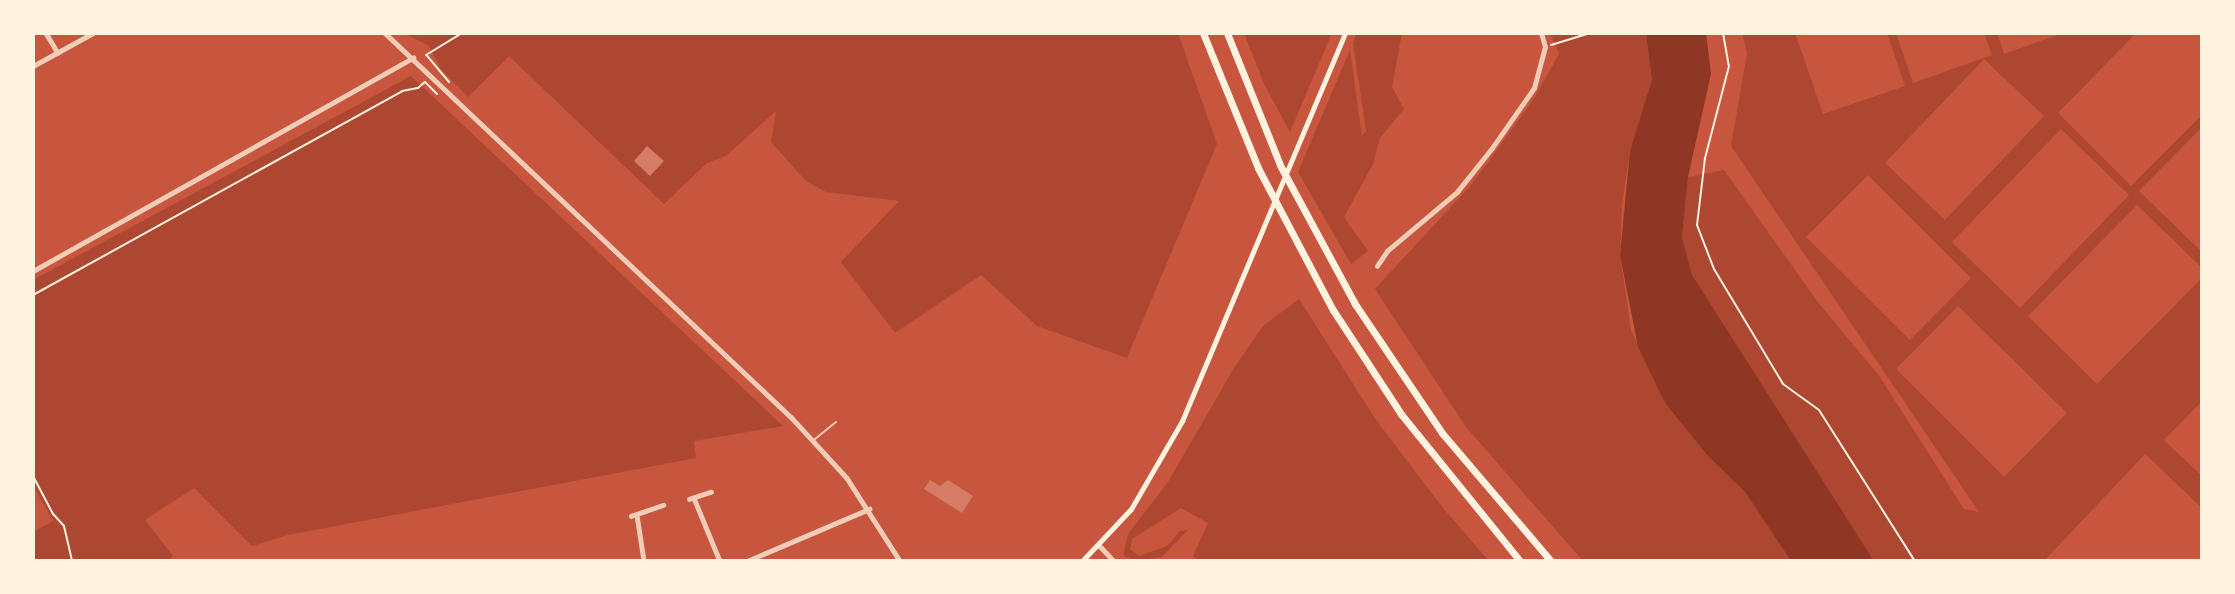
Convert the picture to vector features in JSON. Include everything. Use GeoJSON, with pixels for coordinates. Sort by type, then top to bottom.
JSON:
{"type":"FeatureCollection","features":[{"type":"Feature","properties":{"kind":"highway"},"geometry":{"type":"LineString","coordinates":[[1203,33],[1258,169],[1333,310],[1415,434],[1520,561]]}},
{"type":"Feature","properties":{"kind":"highway"},"geometry":{"type":"LineString","coordinates":[[1227,33],[1281,167],[1355,304],[1442,433],[1551,561]]}},
{"type":"Feature","properties":{"kind":"main road"},"geometry":{"type":"LineString","coordinates":[[1082,561],[1099,545],[1152,477],[1230,312],[1345,33]]}},
{"type":"Feature","properties":{"kind":"street"},"geometry":{"type":"LineString","coordinates":[[46,33],[58,53]]}},
{"type":"Feature","properties":{"kind":"street"},"geometry":{"type":"LineString","coordinates":[[33,66],[93,33]]}},
{"type":"Feature","properties":{"kind":"street"},"geometry":{"type":"LineString","coordinates":[[385,33],[742,367],[814,440],[869,509],[901,559]]}},
{"type":"Feature","properties":{"kind":"street"},"geometry":{"type":"LineString","coordinates":[[1377,266],[1387,251],[1457,192],[1493,148],[1534,88],[1545,47],[1541,33]]}},
{"type":"Feature","properties":{"kind":"street"},"geometry":{"type":"LineString","coordinates":[[33,271],[413,58]]}},
{"type":"Feature","properties":{"kind":"street"},"geometry":{"type":"LineString","coordinates":[[711,492],[692,498],[720,561]]}},
{"type":"Feature","properties":{"kind":"street"},"geometry":{"type":"LineString","coordinates":[[645,561],[634,515],[663,505]]}},
{"type":"Feature","properties":{"kind":"street"},"geometry":{"type":"LineString","coordinates":[[747,561],[772,553],[869,509]]}},
{"type":"Feature","properties":{"kind":"street"},"geometry":{"type":"LineString","coordinates":[[1099,545],[1114,561]]}},
{"type":"Feature","properties":{"kind":"street"},"geometry":{"type":"LineString","coordinates":[[772,553],[775,561]]}},
{"type":"Feature","properties":{"kind":"lane"},"geometry":{"type":"LineString","coordinates":[[814,440],[836,422]]}},
{"type":"Feature","properties":{"kind":"path"},"geometry":{"type":"LineString","coordinates":[[449,82],[426,55],[462,33]]}},
{"type":"Feature","properties":{"kind":"path"},"geometry":{"type":"LineString","coordinates":[[1545,47],[1590,33]]}},
{"type":"Feature","properties":{"kind":"path"},"geometry":{"type":"LineString","coordinates":[[1723,33],[1729,66],[1705,158],[1697,225],[1714,269],[1783,384],[1819,410],[1915,561]]}},
{"type":"Feature","properties":{"kind":"path"},"geometry":{"type":"LineString","coordinates":[[33,295],[402,91],[418,88],[425,82],[438,94]]}},
{"type":"Feature","properties":{"kind":"path"},"geometry":{"type":"LineString","coordinates":[[33,476],[53,514],[64,526],[72,561]]}},
{"type":"Feature","properties":{"kind":"shaded area"},"geometry":{"type":"Polygon","coordinates":[[[403,33],[1178,33],[1217,144],[1127,358],[1037,326],[981,275],[895,333],[841,262],[899,201],[826,192],[806,181],[771,142],[776,111],[726,156],[707,163],[664,204],[509,56],[468,97],[441,69],[428,45],[403,33]]]}},
{"type":"Feature","properties":{"kind":"shaded area"},"geometry":{"type":"Polygon","coordinates":[[[1244,33],[1332,33],[1290,132],[1264,84],[1244,33]]]}},
{"type":"Feature","properties":{"kind":"shaded area"},"geometry":{"type":"Polygon","coordinates":[[[1356,33],[1402,33],[1392,87],[1404,109],[1380,138],[1373,164],[1344,217],[1368,251],[1351,264],[1298,172],[1350,50],[1362,136],[1366,131],[1353,43],[1356,33]]]}},
{"type":"Feature","properties":{"kind":"shaded area"},"geometry":{"type":"Polygon","coordinates":[[[1550,33],[1646,33],[1652,80],[1649,101],[1630,151],[1622,205],[1620,255],[1631,330],[1665,403],[1707,455],[1745,492],[1791,561],[1583,561],[1466,427],[1375,289],[1472,184],[1533,100],[1559,54],[1550,33]]]}},
{"type":"Feature","properties":{"kind":"shaded area"},"geometry":{"type":"Polygon","coordinates":[[[1646,33],[1706,33],[1711,74],[1688,177],[1682,237],[1692,275],[1874,561],[1791,561],[1745,492],[1707,455],[1665,403],[1638,347],[1620,255],[1630,151],[1652,80],[1646,33]]]}},
{"type":"Feature","properties":{"kind":"shaded area"},"geometry":{"type":"Polygon","coordinates":[[[1742,33],[1795,33],[1823,114],[1905,86],[1887,33],[1896,33],[1913,83],[1992,55],[1984,33],[1997,33],[2004,54],[2063,33],[2136,33],[2058,113],[2131,186],[2202,115],[2202,127],[2139,191],[2202,252],[2202,268],[2137,205],[2028,316],[2097,384],[2202,278],[2202,401],[2164,440],[2202,476],[2202,508],[2145,454],[2044,561],[1874,561],[1692,276],[1682,237],[1688,177],[1724,170],[1817,301],[1880,377],[1964,509],[1979,512],[1731,146],[1747,53],[1742,33]],[[1984,59],[1885,163],[1945,220],[2044,116],[1984,59]],[[2061,129],[1952,242],[2020,308],[2129,195],[2061,129]],[[1868,175],[1806,237],[1910,340],[1971,278],[1868,175]],[[1958,306],[1896,369],[2004,477],[2067,413],[1958,306]]]}},
{"type":"Feature","properties":{"kind":"shaded area"},"geometry":{"type":"Polygon","coordinates":[[[411,76],[783,426],[694,441],[696,458],[288,535],[252,546],[194,488],[145,520],[173,556],[168,561],[33,561],[33,532],[53,521],[33,485],[33,280],[411,76]]]}},
{"type":"Feature","properties":{"kind":"shaded area"},"geometry":{"type":"Polygon","coordinates":[[[1299,299],[1376,420],[1443,508],[1489,561],[1200,561],[1193,556],[1208,523],[1181,508],[1132,539],[1130,549],[1139,556],[1167,546],[1180,531],[1188,530],[1162,557],[1135,561],[1123,555],[1128,534],[1168,482],[1234,368],[1263,326],[1299,299]]]}},
{"type":"Feature","properties":{"kind":"building"},"geometry":{"type":"Polygon","coordinates":[[[647,146],[664,161],[650,176],[634,161],[647,146]]]}},
{"type":"Feature","properties":{"kind":"building"},"geometry":{"type":"Polygon","coordinates":[[[930,480],[940,486],[948,480],[973,496],[962,513],[924,489],[930,480]]]}}]}
